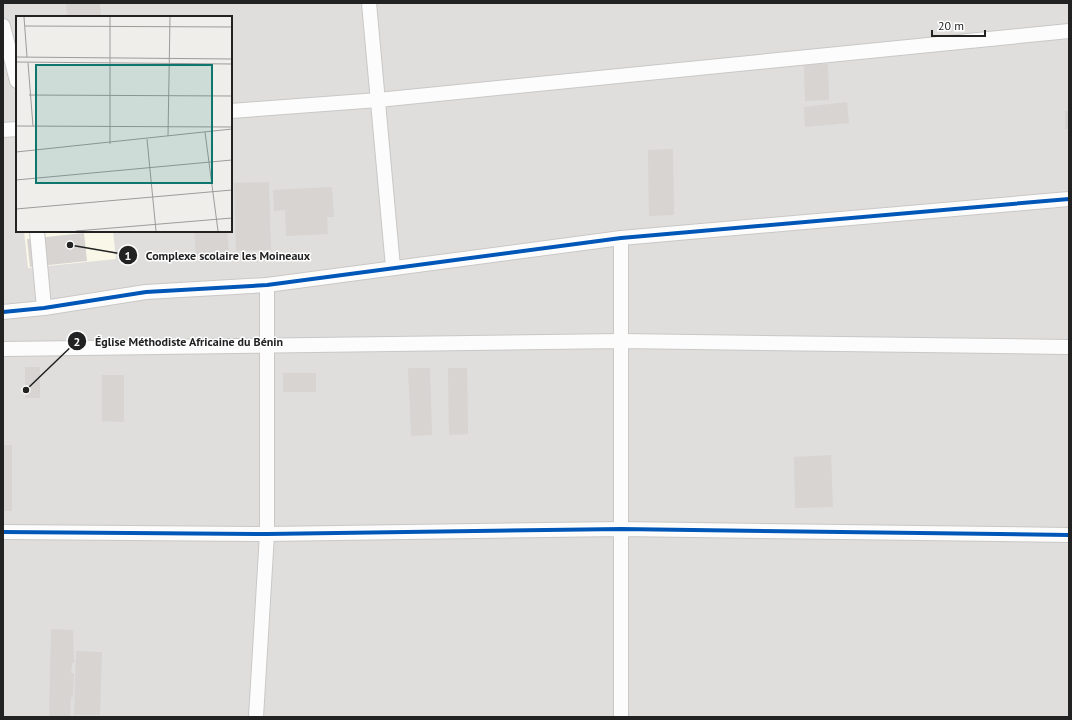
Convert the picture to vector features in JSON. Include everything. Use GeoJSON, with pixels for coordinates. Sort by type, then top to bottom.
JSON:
{"type":"FeatureCollection","features":[{"type":"Feature","properties":{"kind":"street"},"geometry":{"type":"LineString","coordinates":[[369,3],[393,267]]}},
{"type":"Feature","properties":{"kind":"street"},"geometry":{"type":"LineString","coordinates":[[3,26],[16,77]]}},
{"type":"Feature","properties":{"kind":"street"},"geometry":{"type":"LineString","coordinates":[[232,112],[378,100],[1069,31]]}},
{"type":"Feature","properties":{"kind":"street"},"geometry":{"type":"LineString","coordinates":[[3,130],[16,129]]}},
{"type":"Feature","properties":{"kind":"street"},"geometry":{"type":"LineString","coordinates":[[3,312],[44,308],[146,292],[267,285],[393,267],[621,238],[1069,199]]}},
{"type":"Feature","properties":{"kind":"street"},"geometry":{"type":"LineString","coordinates":[[37,232],[44,308]]}},
{"type":"Feature","properties":{"kind":"street"},"geometry":{"type":"LineString","coordinates":[[621,238],[621,717]]}},
{"type":"Feature","properties":{"kind":"street"},"geometry":{"type":"LineString","coordinates":[[256,717],[267,534],[267,285]]}},
{"type":"Feature","properties":{"kind":"street"},"geometry":{"type":"LineString","coordinates":[[3,349],[621,341],[1069,347]]}},
{"type":"Feature","properties":{"kind":"street"},"geometry":{"type":"LineString","coordinates":[[3,532],[267,534],[621,529],[1069,535]]}},
{"type":"Feature","properties":{"kind":"shaded area"},"geometry":{"type":"Polygon","coordinates":[[[3,3],[1069,3],[1069,717],[3,717],[3,3]]]}},
{"type":"Feature","properties":{"kind":"shaded area"},"geometry":{"type":"Polygon","coordinates":[[[24,232],[113,232],[116,259],[28,268],[24,232]]]}},
{"type":"Feature","properties":{"kind":"building"},"geometry":{"type":"Polygon","coordinates":[[[66,3],[100,3],[101,16],[67,16],[66,3]]]}},
{"type":"Feature","properties":{"kind":"building"},"geometry":{"type":"Polygon","coordinates":[[[804,64],[828,64],[829,100],[805,101],[804,64]]]}},
{"type":"Feature","properties":{"kind":"building"},"geometry":{"type":"Polygon","coordinates":[[[847,102],[849,123],[805,127],[804,107],[847,102]]]}},
{"type":"Feature","properties":{"kind":"building"},"geometry":{"type":"Polygon","coordinates":[[[1065,111],[1069,111],[1069,129],[1065,129],[1065,111]]]}},
{"type":"Feature","properties":{"kind":"building"},"geometry":{"type":"Polygon","coordinates":[[[673,149],[674,215],[649,216],[648,150],[673,149]]]}},
{"type":"Feature","properties":{"kind":"building"},"geometry":{"type":"Polygon","coordinates":[[[269,182],[271,250],[236,251],[234,183],[269,182]]]}},
{"type":"Feature","properties":{"kind":"building"},"geometry":{"type":"Polygon","coordinates":[[[332,187],[334,217],[327,217],[328,234],[286,236],[285,210],[274,211],[273,190],[332,187]]]}},
{"type":"Feature","properties":{"kind":"building"},"geometry":{"type":"Polygon","coordinates":[[[194,232],[227,232],[229,253],[196,255],[194,232]]]}},
{"type":"Feature","properties":{"kind":"building"},"geometry":{"type":"Polygon","coordinates":[[[84,233],[87,261],[30,267],[27,239],[84,233]]]}},
{"type":"Feature","properties":{"kind":"building"},"geometry":{"type":"Polygon","coordinates":[[[25,367],[40,367],[40,398],[25,398],[25,367]]]}},
{"type":"Feature","properties":{"kind":"building"},"geometry":{"type":"Polygon","coordinates":[[[408,368],[430,368],[432,435],[411,436],[408,368]]]}},
{"type":"Feature","properties":{"kind":"building"},"geometry":{"type":"Polygon","coordinates":[[[448,368],[467,368],[468,434],[449,435],[448,368]]]}},
{"type":"Feature","properties":{"kind":"building"},"geometry":{"type":"Polygon","coordinates":[[[283,373],[316,373],[316,392],[283,392],[283,373]]]}},
{"type":"Feature","properties":{"kind":"building"},"geometry":{"type":"Polygon","coordinates":[[[102,375],[124,375],[124,422],[102,421],[102,375]]]}},
{"type":"Feature","properties":{"kind":"building"},"geometry":{"type":"Polygon","coordinates":[[[3,445],[12,445],[12,511],[3,511],[3,445]]]}},
{"type":"Feature","properties":{"kind":"building"},"geometry":{"type":"Polygon","coordinates":[[[831,455],[833,507],[795,508],[794,457],[831,455]]]}},
{"type":"Feature","properties":{"kind":"building"},"geometry":{"type":"Polygon","coordinates":[[[51,629],[73,630],[74,663],[72,663],[71,673],[74,673],[70,717],[49,716],[51,629]]]}},
{"type":"Feature","properties":{"kind":"building"},"geometry":{"type":"Polygon","coordinates":[[[76,651],[102,652],[100,715],[74,715],[76,651]]]}},
{"type":"Feature","properties":{"kind":"cycle path"},"geometry":{"type":"LineString","coordinates":[[3,312],[44,308],[146,292],[267,285],[621,238],[1069,199]]}},
{"type":"Feature","properties":{"kind":"cycle path"},"geometry":{"type":"LineString","coordinates":[[3,532],[267,534],[621,529],[1069,535]]}},
{"type":"Feature","properties":{"kind":"place","name":"Complexe scolaire les Moineaux"},"geometry":{"type":"Point","coordinates":[70,245]}},
{"type":"Feature","properties":{"kind":"place","name":"Église Méthodiste Africaine du Bénin"},"geometry":{"type":"Point","coordinates":[26,390]}}]}
